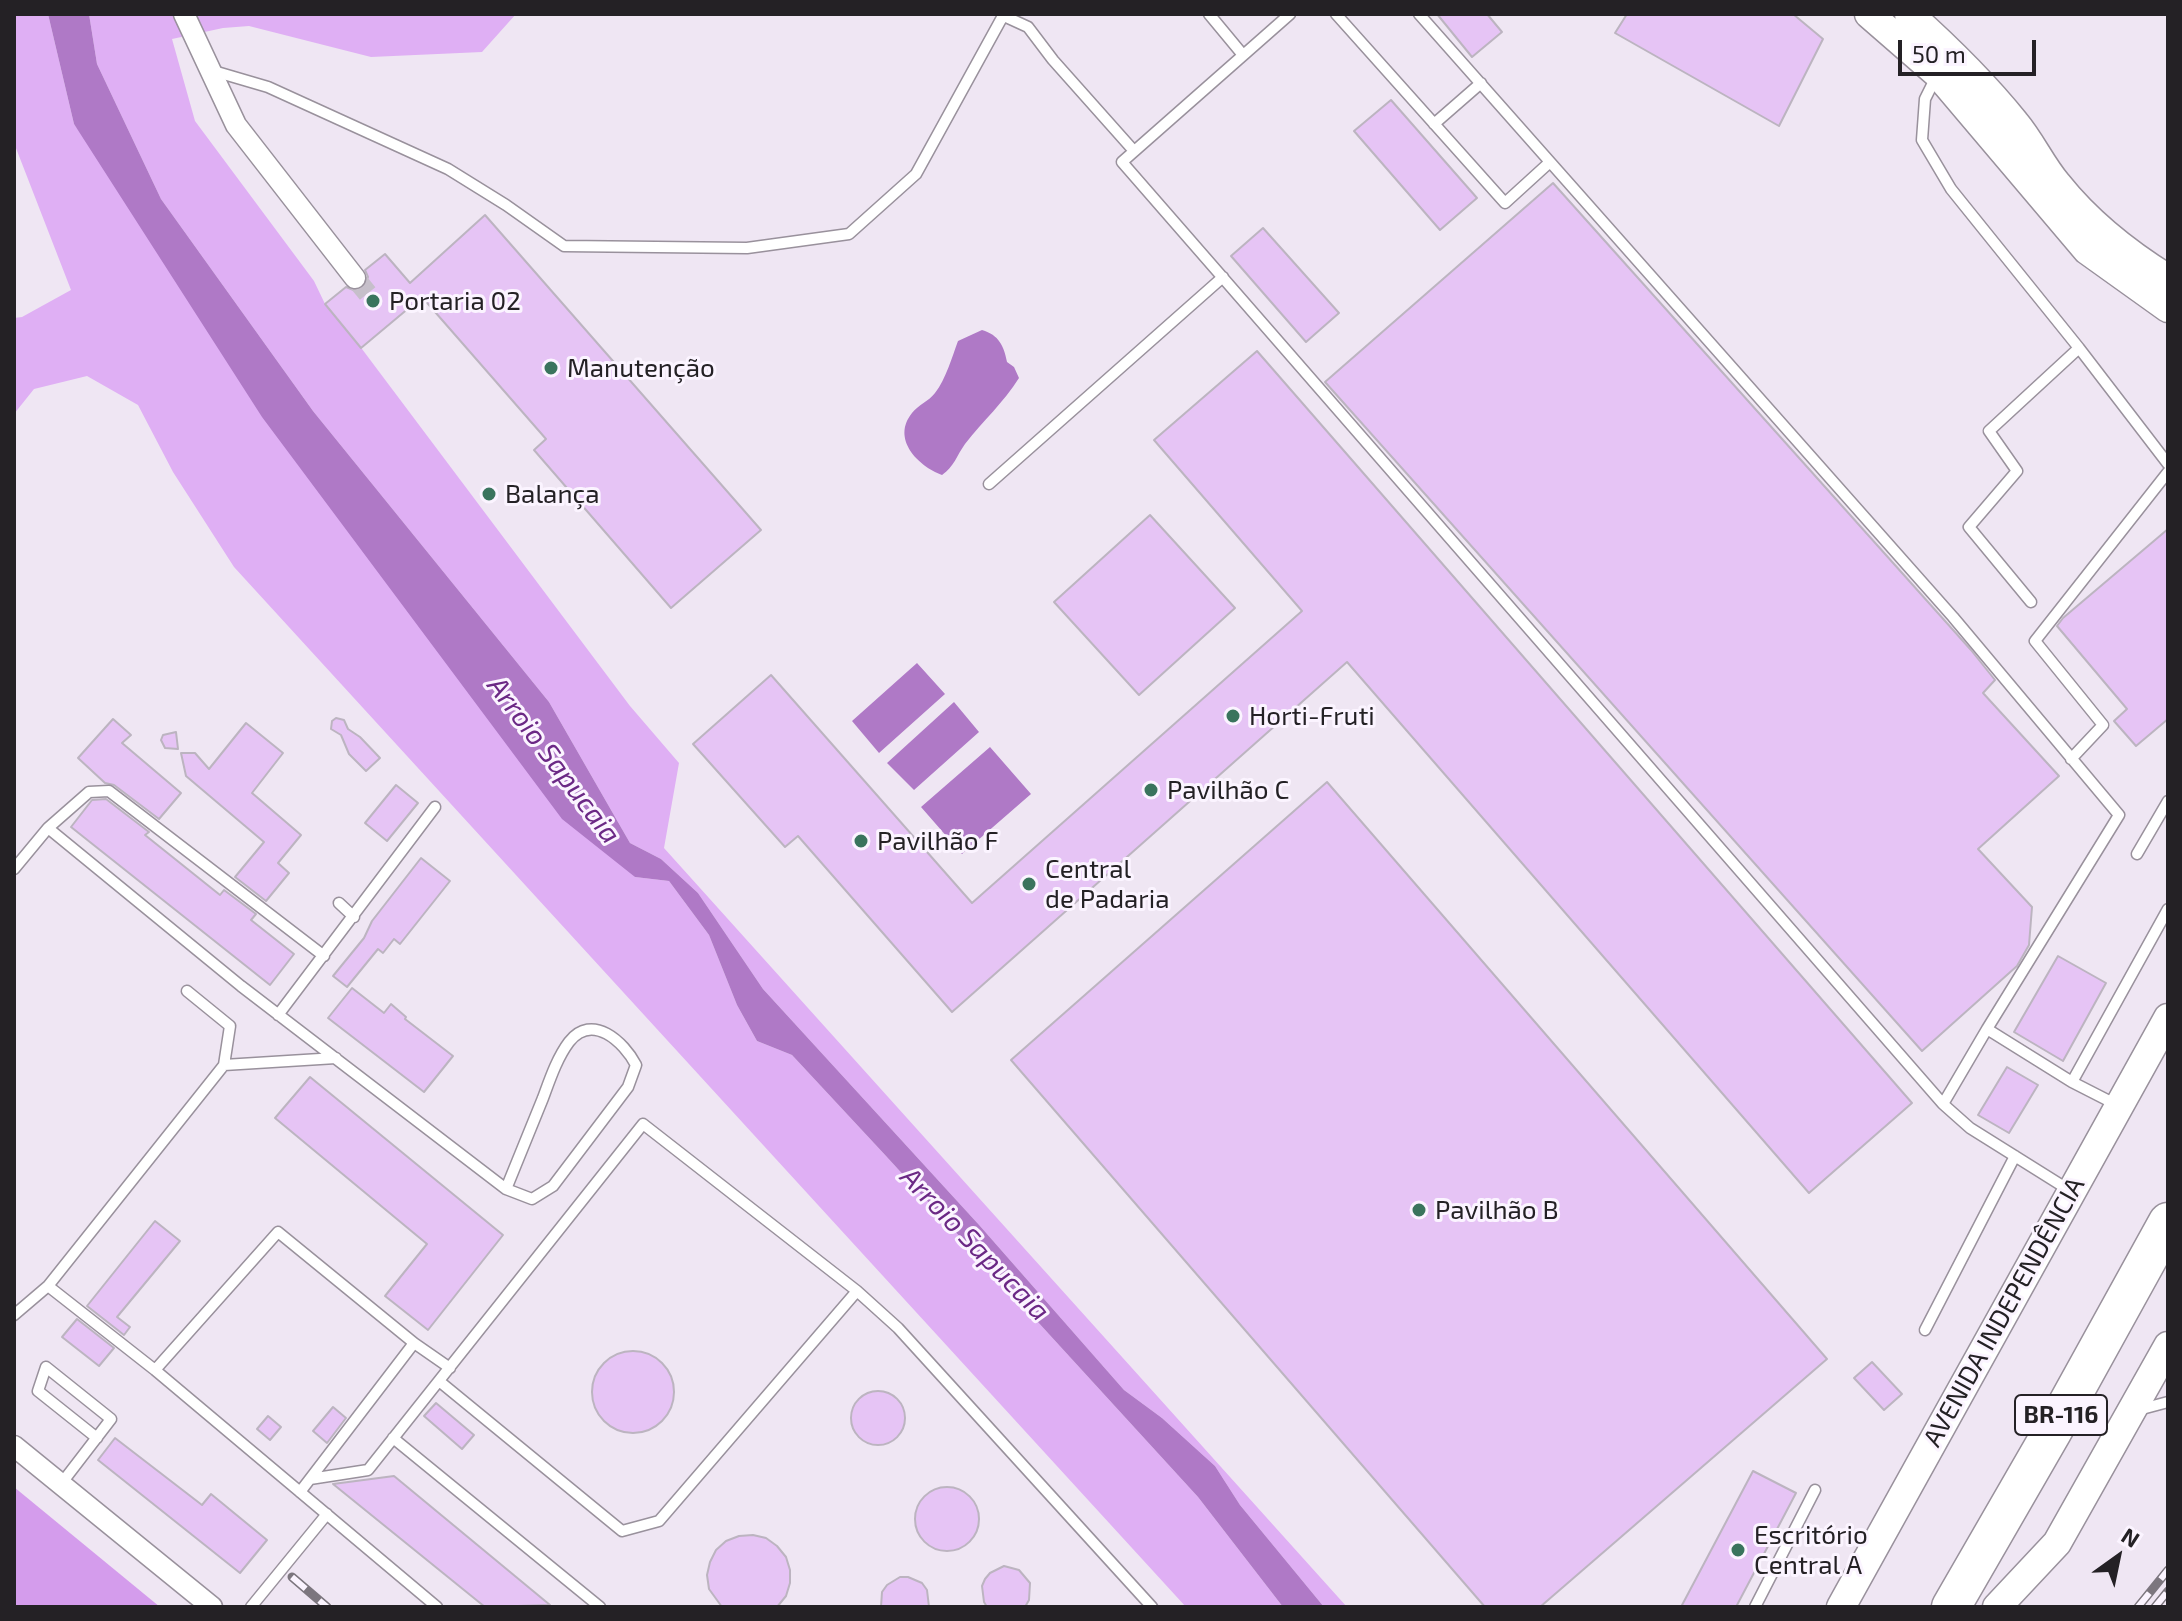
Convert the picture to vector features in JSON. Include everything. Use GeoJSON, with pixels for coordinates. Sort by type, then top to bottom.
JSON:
{"type":"FeatureCollection","features":[{"type":"Feature","properties":{"kind":"highway","name":"BR-116"},"geometry":{"type":"LineString","coordinates":[[1951,1607],[2168,1222]]}},
{"type":"Feature","properties":{"kind":"highway","name":"BR-116"},"geometry":{"type":"LineString","coordinates":[[1981,1607],[2168,1274]]}},
{"type":"Feature","properties":{"kind":"main road"},"geometry":{"type":"LineString","coordinates":[[1869,14],[1945,64],[1973,73],[2018,126],[2056,183],[2087,217],[2128,255],[2168,279]]}},
{"type":"Feature","properties":{"kind":"main road"},"geometry":{"type":"LineString","coordinates":[[1909,14],[2087,250],[2168,308]]}},
{"type":"Feature","properties":{"kind":"main road","name":"AVENIDA INDEPENDÊNCIA"},"geometry":{"type":"LineString","coordinates":[[1841,1607],[2168,1018]]}},
{"type":"Feature","properties":{"kind":"main road"},"geometry":{"type":"LineString","coordinates":[[1997,1607],[2057,1543],[2168,1346]]}},
{"type":"Feature","properties":{"kind":"street"},"geometry":{"type":"LineString","coordinates":[[184,14],[236,125],[355,278]]}},
{"type":"Feature","properties":{"kind":"street"},"geometry":{"type":"LineString","coordinates":[[14,1446],[212,1607]]}},
{"type":"Feature","properties":{"kind":"lane"},"geometry":{"type":"LineString","coordinates":[[1209,14],[1243,55]]}},
{"type":"Feature","properties":{"kind":"lane"},"geometry":{"type":"LineString","coordinates":[[1290,14],[1122,162],[1943,1104],[1970,1128],[2072,1191]]}},
{"type":"Feature","properties":{"kind":"lane"},"geometry":{"type":"LineString","coordinates":[[1336,14],[1505,203],[1550,162]]}},
{"type":"Feature","properties":{"kind":"lane"},"geometry":{"type":"LineString","coordinates":[[1419,14],[1953,617],[2119,815],[1943,1104]]}},
{"type":"Feature","properties":{"kind":"lane"},"geometry":{"type":"LineString","coordinates":[[208,70],[268,87],[448,169],[564,246],[747,248],[849,234],[916,174],[1004,15],[1028,27],[1053,60],[1134,151]]}},
{"type":"Feature","properties":{"kind":"lane"},"geometry":{"type":"LineString","coordinates":[[1945,64],[1925,99],[1922,140],[1951,189],[2168,464]]}},
{"type":"Feature","properties":{"kind":"lane"},"geometry":{"type":"LineString","coordinates":[[1434,124],[1481,83]]}},
{"type":"Feature","properties":{"kind":"lane"},"geometry":{"type":"LineString","coordinates":[[989,484],[1223,277]]}},
{"type":"Feature","properties":{"kind":"lane"},"geometry":{"type":"LineString","coordinates":[[2031,602],[1969,527],[2017,471],[1989,431],[2079,348]]}},
{"type":"Feature","properties":{"kind":"lane"},"geometry":{"type":"LineString","coordinates":[[2071,759],[2103,725],[2035,641],[2168,472]]}},
{"type":"Feature","properties":{"kind":"lane"},"geometry":{"type":"LineString","coordinates":[[14,869],[48,828],[89,792],[109,791],[324,956]]}},
{"type":"Feature","properties":{"kind":"lane"},"geometry":{"type":"LineString","coordinates":[[2137,854],[2168,801]]}},
{"type":"Feature","properties":{"kind":"lane"},"geometry":{"type":"LineString","coordinates":[[278,1015],[435,807]]}},
{"type":"Feature","properties":{"kind":"lane"},"geometry":{"type":"LineString","coordinates":[[48,828],[278,1015],[506,1189],[532,1199],[553,1186],[628,1087],[636,1065],[627,1047],[611,1034],[588,1030],[571,1039],[557,1062],[506,1189]]}},
{"type":"Feature","properties":{"kind":"lane"},"geometry":{"type":"LineString","coordinates":[[339,903],[354,917]]}},
{"type":"Feature","properties":{"kind":"lane"},"geometry":{"type":"LineString","coordinates":[[2072,1082],[2168,909]]}},
{"type":"Feature","properties":{"kind":"lane"},"geometry":{"type":"LineString","coordinates":[[14,1315],[48,1286],[224,1065],[230,1026],[187,991]]}},
{"type":"Feature","properties":{"kind":"lane"},"geometry":{"type":"LineString","coordinates":[[1987,1029],[2072,1082],[2119,1105]]}},
{"type":"Feature","properties":{"kind":"lane"},"geometry":{"type":"LineString","coordinates":[[224,1065],[336,1058]]}},
{"type":"Feature","properties":{"kind":"lane"},"geometry":{"type":"LineString","coordinates":[[310,1479],[368,1470],[643,1124],[857,1291],[898,1328],[1152,1607]]}},
{"type":"Feature","properties":{"kind":"lane"},"geometry":{"type":"LineString","coordinates":[[1925,1330],[2015,1156]]}},
{"type":"Feature","properties":{"kind":"lane"},"geometry":{"type":"LineString","coordinates":[[155,1370],[278,1232],[414,1343],[450,1368]]}},
{"type":"Feature","properties":{"kind":"lane"},"geometry":{"type":"LineString","coordinates":[[48,1286],[155,1370],[437,1607]]}},
{"type":"Feature","properties":{"kind":"lane"},"geometry":{"type":"LineString","coordinates":[[439,1381],[622,1531],[659,1521],[857,1291]]}},
{"type":"Feature","properties":{"kind":"lane"},"geometry":{"type":"LineString","coordinates":[[300,1492],[414,1343]]}},
{"type":"Feature","properties":{"kind":"lane"},"geometry":{"type":"LineString","coordinates":[[61,1484],[97,1438],[111,1419],[46,1367],[38,1391],[97,1438]]}},
{"type":"Feature","properties":{"kind":"lane"},"geometry":{"type":"LineString","coordinates":[[2132,1411],[2168,1402]]}},
{"type":"Feature","properties":{"kind":"lane"},"geometry":{"type":"LineString","coordinates":[[393,1438],[600,1607]]}},
{"type":"Feature","properties":{"kind":"lane"},"geometry":{"type":"LineString","coordinates":[[1755,1607],[1815,1490]]}},
{"type":"Feature","properties":{"kind":"lane"},"geometry":{"type":"LineString","coordinates":[[251,1607],[327,1514]]}},
{"type":"Feature","properties":{"kind":"shaded area"},"geometry":{"type":"Polygon","coordinates":[[[14,14],[48,14],[74,124],[635,877],[669,881],[709,935],[737,1005],[757,1041],[792,1055],[886,1156],[1198,1497],[1283,1607],[1186,1607],[234,567],[173,472],[138,405],[87,376],[34,389],[14,414],[14,318],[22,317],[71,290],[14,143],[14,14]]]}},
{"type":"Feature","properties":{"kind":"shaded area"},"geometry":{"type":"Polygon","coordinates":[[[89,14],[516,14],[482,52],[371,57],[249,26],[172,39],[195,121],[314,281],[325,304],[630,706],[679,763],[664,848],[1347,1607],[1324,1607],[1240,1505],[1215,1466],[1162,1418],[1124,1390],[980,1226],[763,989],[698,893],[661,859],[630,843],[549,702],[313,411],[161,199],[97,64],[89,14]]]}},
{"type":"Feature","properties":{"kind":"shaded area"},"geometry":{"type":"Polygon","coordinates":[[[14,1487],[160,1607],[14,1607],[14,1487]]]}},
{"type":"Feature","properties":{"kind":"water","name":"Arroio Sapucaia"},"geometry":{"type":"Polygon","coordinates":[[[48,14],[89,14],[97,64],[161,199],[313,411],[549,702],[630,843],[661,859],[698,893],[763,989],[980,1226],[1124,1390],[1162,1418],[1215,1466],[1240,1505],[1324,1607],[1283,1607],[1198,1497],[886,1156],[792,1055],[757,1041],[737,1005],[709,935],[669,881],[635,877],[562,819],[262,417],[74,124],[48,14]]]}},
{"type":"Feature","properties":{"kind":"water"},"geometry":{"type":"Polygon","coordinates":[[[982,330],[1000,342],[1007,362],[1014,367],[1019,378],[942,475],[924,465],[910,450],[904,432],[906,423],[914,410],[933,396],[939,387],[958,341],[982,330]]]}},
{"type":"Feature","properties":{"kind":"water"},"geometry":{"type":"Polygon","coordinates":[[[917,663],[945,694],[879,753],[852,721],[917,663]]]}},
{"type":"Feature","properties":{"kind":"water"},"geometry":{"type":"Polygon","coordinates":[[[954,702],[979,732],[914,790],[887,763],[954,702]]]}},
{"type":"Feature","properties":{"kind":"water"},"geometry":{"type":"Polygon","coordinates":[[[990,747],[1031,794],[962,854],[921,807],[990,747]]]}},
{"type":"Feature","properties":{"kind":"building"},"geometry":{"type":"Polygon","coordinates":[[[1437,14],[1487,14],[1502,32],[1472,57],[1437,14]]]}},
{"type":"Feature","properties":{"kind":"building"},"geometry":{"type":"Polygon","coordinates":[[[1627,14],[1793,14],[1823,39],[1779,126],[1615,33],[1627,14]]]}},
{"type":"Feature","properties":{"kind":"building"},"geometry":{"type":"Polygon","coordinates":[[[1391,100],[1477,198],[1440,230],[1354,131],[1391,100]]]}},
{"type":"Feature","properties":{"kind":"building"},"geometry":{"type":"Polygon","coordinates":[[[1553,183],[1971,650],[1995,680],[1983,693],[2059,776],[1978,849],[2032,907],[2029,945],[2017,966],[1922,1051],[1325,382],[1553,183]]]}},
{"type":"Feature","properties":{"kind":"building","name":"Manutenção"},"geometry":{"type":"Polygon","coordinates":[[[485,215],[761,530],[671,608],[534,450],[546,439],[422,297],[361,348],[325,304],[346,287],[356,291],[364,288],[368,277],[365,270],[385,254],[410,283],[485,215]]]}},
{"type":"Feature","properties":{"kind":"building"},"geometry":{"type":"Polygon","coordinates":[[[1263,228],[1339,313],[1306,342],[1231,256],[1263,228]]]}},
{"type":"Feature","properties":{"kind":"building"},"geometry":{"type":"Polygon","coordinates":[[[1257,351],[1912,1103],[1809,1193],[1347,662],[952,1012],[798,836],[785,847],[693,744],[771,675],[972,903],[1302,611],[1154,440],[1257,351]]]}},
{"type":"Feature","properties":{"kind":"building"},"geometry":{"type":"Polygon","coordinates":[[[1150,515],[1235,608],[1139,695],[1054,602],[1150,515]]]}},
{"type":"Feature","properties":{"kind":"building"},"geometry":{"type":"Polygon","coordinates":[[[2168,529],[2168,719],[2136,746],[2114,721],[2127,709],[2057,626],[2168,529]]]}},
{"type":"Feature","properties":{"kind":"building"},"geometry":{"type":"Polygon","coordinates":[[[336,718],[344,720],[348,729],[380,758],[366,771],[349,754],[341,735],[331,729],[332,721],[336,718]]]}},
{"type":"Feature","properties":{"kind":"building"},"geometry":{"type":"Polygon","coordinates":[[[113,719],[131,735],[122,743],[181,793],[159,819],[114,785],[105,783],[78,758],[113,719]]]}},
{"type":"Feature","properties":{"kind":"building"},"geometry":{"type":"Polygon","coordinates":[[[246,723],[283,753],[252,793],[301,835],[278,863],[289,873],[266,901],[235,877],[264,842],[186,776],[181,753],[195,753],[209,769],[246,723]]]}},
{"type":"Feature","properties":{"kind":"building"},"geometry":{"type":"Polygon","coordinates":[[[176,732],[178,749],[165,748],[161,740],[163,735],[176,732]]]}},
{"type":"Feature","properties":{"kind":"building","name":"Pavilhão B"},"geometry":{"type":"Polygon","coordinates":[[[1327,782],[1827,1359],[1540,1607],[1485,1607],[1011,1060],[1327,782]]]}},
{"type":"Feature","properties":{"kind":"building"},"geometry":{"type":"Polygon","coordinates":[[[396,785],[418,803],[387,841],[365,823],[396,785]]]}},
{"type":"Feature","properties":{"kind":"building"},"geometry":{"type":"Polygon","coordinates":[[[106,799],[149,832],[145,835],[220,895],[224,890],[256,914],[251,920],[294,954],[270,985],[71,827],[92,800],[106,799]]]}},
{"type":"Feature","properties":{"kind":"building"},"geometry":{"type":"Polygon","coordinates":[[[421,858],[450,881],[400,944],[394,939],[383,953],[378,949],[347,987],[333,976],[421,858]]]}},
{"type":"Feature","properties":{"kind":"building"},"geometry":{"type":"Polygon","coordinates":[[[2058,956],[2106,983],[2063,1061],[2014,1032],[2058,956]]]}},
{"type":"Feature","properties":{"kind":"building"},"geometry":{"type":"Polygon","coordinates":[[[352,988],[384,1013],[391,1004],[405,1019],[453,1056],[424,1092],[328,1018],[352,988]]]}},
{"type":"Feature","properties":{"kind":"building"},"geometry":{"type":"Polygon","coordinates":[[[2007,1067],[2038,1085],[2009,1133],[1978,1115],[2007,1067]]]}},
{"type":"Feature","properties":{"kind":"building"},"geometry":{"type":"Polygon","coordinates":[[[310,1077],[503,1235],[428,1330],[385,1296],[427,1244],[275,1118],[310,1077]]]}},
{"type":"Feature","properties":{"kind":"building"},"geometry":{"type":"Polygon","coordinates":[[[155,1221],[180,1241],[117,1317],[130,1327],[124,1335],[87,1306],[155,1221]]]}},
{"type":"Feature","properties":{"kind":"building"},"geometry":{"type":"Polygon","coordinates":[[[77,1319],[114,1348],[99,1366],[62,1337],[77,1319]]]}},
{"type":"Feature","properties":{"kind":"building"},"geometry":{"type":"Polygon","coordinates":[[[625,1351],[641,1351],[656,1358],[667,1369],[674,1392],[671,1408],[662,1421],[641,1433],[625,1433],[610,1426],[599,1415],[592,1400],[592,1384],[599,1369],[610,1358],[625,1351]]]}},
{"type":"Feature","properties":{"kind":"building"},"geometry":{"type":"Polygon","coordinates":[[[1872,1362],[1902,1394],[1884,1410],[1854,1378],[1872,1362]]]}},
{"type":"Feature","properties":{"kind":"building"},"geometry":{"type":"Polygon","coordinates":[[[878,1391],[897,1399],[905,1418],[897,1437],[878,1445],[859,1437],[851,1418],[859,1399],[878,1391]]]}},
{"type":"Feature","properties":{"kind":"building"},"geometry":{"type":"Polygon","coordinates":[[[436,1403],[474,1435],[462,1449],[424,1416],[436,1403]]]}},
{"type":"Feature","properties":{"kind":"building"},"geometry":{"type":"Polygon","coordinates":[[[333,1407],[346,1418],[327,1443],[313,1431],[333,1407]]]}},
{"type":"Feature","properties":{"kind":"building"},"geometry":{"type":"Polygon","coordinates":[[[268,1416],[281,1427],[270,1440],[257,1429],[268,1416]]]}},
{"type":"Feature","properties":{"kind":"building"},"geometry":{"type":"Polygon","coordinates":[[[115,1438],[202,1505],[211,1494],[267,1540],[240,1573],[98,1460],[115,1438]]]}},
{"type":"Feature","properties":{"kind":"building","name":"Escritório Central A"},"geometry":{"type":"Polygon","coordinates":[[[1753,1471],[1796,1493],[1736,1607],[1681,1607],[1753,1471]]]}},
{"type":"Feature","properties":{"kind":"building"},"geometry":{"type":"Polygon","coordinates":[[[394,1476],[550,1605],[485,1607],[333,1484],[394,1476]]]}},
{"type":"Feature","properties":{"kind":"building"},"geometry":{"type":"Polygon","coordinates":[[[947,1487],[965,1493],[973,1501],[979,1519],[973,1537],[965,1545],[947,1551],[929,1545],[921,1537],[915,1519],[921,1501],[929,1493],[947,1487]]]}},
{"type":"Feature","properties":{"kind":"building"},"geometry":{"type":"Polygon","coordinates":[[[753,1535],[766,1538],[786,1557],[790,1583],[786,1596],[777,1607],[722,1607],[709,1589],[707,1575],[710,1562],[716,1550],[726,1541],[753,1535]]]}},
{"type":"Feature","properties":{"kind":"building"},"geometry":{"type":"Polygon","coordinates":[[[1004,1566],[1019,1570],[1030,1583],[1029,1600],[1025,1607],[987,1607],[984,1602],[982,1586],[985,1579],[1004,1566]]]}},
{"type":"Feature","properties":{"kind":"building"},"geometry":{"type":"Polygon","coordinates":[[[900,1577],[922,1583],[927,1590],[929,1607],[881,1607],[882,1592],[900,1577]]]}},
{"type":"Feature","properties":{"kind":"tunnel"},"geometry":{"type":"LineString","coordinates":[[355,278],[373,300]]}},
{"type":"Feature","properties":{"kind":"railway"},"geometry":{"type":"LineString","coordinates":[[2138,1607],[2168,1570]]}},
{"type":"Feature","properties":{"kind":"railway"},"geometry":{"type":"LineString","coordinates":[[292,1577],[327,1607]]}},
{"type":"Feature","properties":{"kind":"railway"},"geometry":{"type":"LineString","coordinates":[[2155,1607],[2168,1591]]}},
{"type":"Feature","properties":{"kind":"place","name":"Portaria 02"},"geometry":{"type":"Point","coordinates":[373,301]}},
{"type":"Feature","properties":{"kind":"place","name":"Manutenção"},"geometry":{"type":"Point","coordinates":[551,368]}},
{"type":"Feature","properties":{"kind":"place","name":"Balança"},"geometry":{"type":"Point","coordinates":[489,494]}},
{"type":"Feature","properties":{"kind":"place","name":"Horti-Fruti"},"geometry":{"type":"Point","coordinates":[1233,716]}},
{"type":"Feature","properties":{"kind":"place","name":"Pavilhão C"},"geometry":{"type":"Point","coordinates":[1151,790]}},
{"type":"Feature","properties":{"kind":"place","name":"Pavilhão F"},"geometry":{"type":"Point","coordinates":[861,841]}},
{"type":"Feature","properties":{"kind":"place","name":"Central de Padaria"},"geometry":{"type":"Point","coordinates":[1029,884]}},
{"type":"Feature","properties":{"kind":"place","name":"Pavilhão B"},"geometry":{"type":"Point","coordinates":[1419,1210]}},
{"type":"Feature","properties":{"kind":"place","name":"Escritório Central A"},"geometry":{"type":"Point","coordinates":[1738,1550]}}]}
